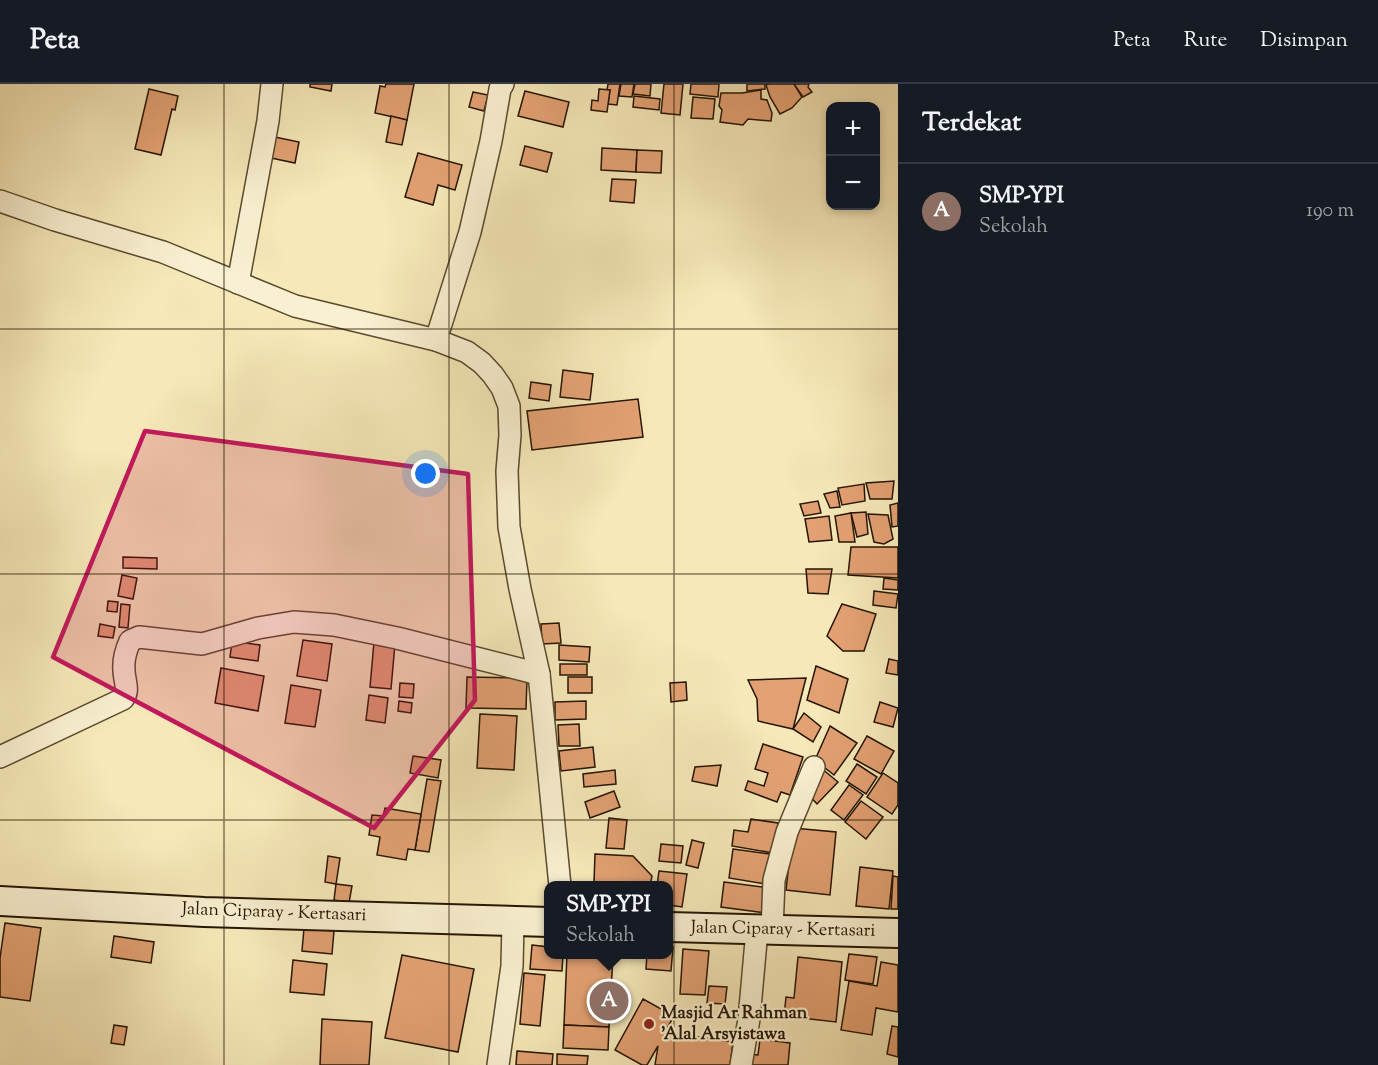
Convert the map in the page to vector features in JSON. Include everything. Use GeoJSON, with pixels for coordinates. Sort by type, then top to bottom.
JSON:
{"type":"FeatureCollection","features":[{"type":"Feature","properties":{"kind":"main road","name":"Jalan Ciparay - Kertasari"},"geometry":{"type":"LineString","coordinates":[[0,901],[216,912],[544,922]]}},
{"type":"Feature","properties":{"kind":"main road","name":"Jalan Ciparay - Kertasari"},"geometry":{"type":"LineString","coordinates":[[673,927],[898,933]]}},
{"type":"Feature","properties":{"kind":"street"},"geometry":{"type":"LineString","coordinates":[[238,283],[268,121],[272,84]]}},
{"type":"Feature","properties":{"kind":"street"},"geometry":{"type":"LineString","coordinates":[[436,340],[470,232],[491,141],[496,86]]}},
{"type":"Feature","properties":{"kind":"street"},"geometry":{"type":"LineString","coordinates":[[0,201],[163,252],[295,306],[436,340],[466,352],[482,363],[502,388],[509,406],[510,435],[507,471],[509,527],[539,674],[560,881]]}},
{"type":"Feature","properties":{"kind":"street"},"geometry":{"type":"LineString","coordinates":[[0,757],[123,699],[127,690],[124,670],[125,654],[130,641],[139,637],[202,644],[258,628],[294,622],[334,625],[397,638],[539,674]]}},
{"type":"Feature","properties":{"kind":"street"},"geometry":{"type":"LineString","coordinates":[[741,1065],[774,880],[787,832],[814,767]]}},
{"type":"Feature","properties":{"kind":"street"},"geometry":{"type":"LineString","coordinates":[[498,1065],[512,966],[513,921]]}},
{"type":"Feature","properties":{"kind":"highlighted area"},"geometry":{"type":"Polygon","coordinates":[[[145,431],[468,474],[475,700],[374,828],[53,657],[145,431]]]}},
{"type":"Feature","properties":{"kind":"building"},"geometry":{"type":"Polygon","coordinates":[[[310,84],[332,84],[331,91],[310,87],[310,84]]]}},
{"type":"Feature","properties":{"kind":"building"},"geometry":{"type":"Polygon","coordinates":[[[386,84],[414,84],[407,120],[375,113],[380,86],[385,87],[386,84]]]}},
{"type":"Feature","properties":{"kind":"building"},"geometry":{"type":"Polygon","coordinates":[[[608,84],[620,84],[617,105],[608,104],[610,90],[607,90],[608,84]]]}},
{"type":"Feature","properties":{"kind":"building"},"geometry":{"type":"Polygon","coordinates":[[[621,84],[634,84],[632,97],[619,96],[621,84]]]}},
{"type":"Feature","properties":{"kind":"building"},"geometry":{"type":"Polygon","coordinates":[[[635,84],[651,84],[650,96],[633,94],[635,84]]]}},
{"type":"Feature","properties":{"kind":"building"},"geometry":{"type":"Polygon","coordinates":[[[664,84],[683,84],[680,115],[661,113],[664,84]]]}},
{"type":"Feature","properties":{"kind":"building"},"geometry":{"type":"Polygon","coordinates":[[[691,84],[719,84],[718,97],[690,94],[691,84]]]}},
{"type":"Feature","properties":{"kind":"building"},"geometry":{"type":"Polygon","coordinates":[[[747,84],[765,84],[765,89],[747,91],[747,84]]]}},
{"type":"Feature","properties":{"kind":"building"},"geometry":{"type":"Polygon","coordinates":[[[794,84],[802,97],[792,108],[780,114],[770,97],[766,85],[794,84]]]}},
{"type":"Feature","properties":{"kind":"building"},"geometry":{"type":"Polygon","coordinates":[[[794,84],[809,84],[808,87],[812,92],[803,97],[794,84]]]}},
{"type":"Feature","properties":{"kind":"building"},"geometry":{"type":"Polygon","coordinates":[[[149,89],[178,96],[175,110],[172,109],[161,155],[135,149],[149,89]]]}},
{"type":"Feature","properties":{"kind":"building"},"geometry":{"type":"Polygon","coordinates":[[[599,89],[610,90],[607,112],[591,110],[592,100],[598,101],[599,89]]]}},
{"type":"Feature","properties":{"kind":"building"},"geometry":{"type":"Polygon","coordinates":[[[761,90],[761,99],[767,100],[772,113],[771,121],[748,119],[743,125],[720,122],[721,93],[761,90]]]}},
{"type":"Feature","properties":{"kind":"building"},"geometry":{"type":"Polygon","coordinates":[[[525,91],[569,102],[563,127],[518,116],[525,91]]]}},
{"type":"Feature","properties":{"kind":"building"},"geometry":{"type":"Polygon","coordinates":[[[473,92],[488,95],[484,111],[469,107],[473,92]]]}},
{"type":"Feature","properties":{"kind":"building"},"geometry":{"type":"Polygon","coordinates":[[[634,96],[660,99],[659,110],[633,107],[634,96]]]}},
{"type":"Feature","properties":{"kind":"building"},"geometry":{"type":"Polygon","coordinates":[[[693,97],[715,99],[713,119],[691,118],[693,97]]]}},
{"type":"Feature","properties":{"kind":"building"},"geometry":{"type":"Polygon","coordinates":[[[391,116],[407,120],[402,145],[386,142],[391,116]]]}},
{"type":"Feature","properties":{"kind":"building"},"geometry":{"type":"Polygon","coordinates":[[[270,136],[299,142],[295,163],[266,157],[270,136]]]}},
{"type":"Feature","properties":{"kind":"building"},"geometry":{"type":"Polygon","coordinates":[[[525,146],[552,153],[547,172],[520,165],[525,146]]]}},
{"type":"Feature","properties":{"kind":"building"},"geometry":{"type":"Polygon","coordinates":[[[602,148],[637,150],[636,172],[601,170],[602,148]]]}},
{"type":"Feature","properties":{"kind":"building"},"geometry":{"type":"Polygon","coordinates":[[[637,150],[662,151],[661,173],[636,172],[637,150]]]}},
{"type":"Feature","properties":{"kind":"building"},"geometry":{"type":"Polygon","coordinates":[[[418,153],[462,165],[455,190],[438,185],[433,205],[405,197],[418,153]]]}},
{"type":"Feature","properties":{"kind":"building"},"geometry":{"type":"Polygon","coordinates":[[[612,179],[636,180],[634,203],[610,201],[612,179]]]}},
{"type":"Feature","properties":{"kind":"building"},"geometry":{"type":"Polygon","coordinates":[[[563,370],[593,374],[590,400],[560,397],[563,370]]]}},
{"type":"Feature","properties":{"kind":"building"},"geometry":{"type":"Polygon","coordinates":[[[531,382],[551,385],[549,401],[529,398],[531,382]]]}},
{"type":"Feature","properties":{"kind":"building"},"geometry":{"type":"Polygon","coordinates":[[[638,399],[643,437],[532,450],[527,411],[638,399]]]}},
{"type":"Feature","properties":{"kind":"building"},"geometry":{"type":"Polygon","coordinates":[[[894,481],[892,499],[870,499],[866,483],[894,481]]]}},
{"type":"Feature","properties":{"kind":"building"},"geometry":{"type":"Polygon","coordinates":[[[864,484],[865,501],[842,505],[838,488],[864,484]]]}},
{"type":"Feature","properties":{"kind":"building"},"geometry":{"type":"Polygon","coordinates":[[[837,491],[840,507],[830,508],[824,494],[837,491]]]}},
{"type":"Feature","properties":{"kind":"building"},"geometry":{"type":"Polygon","coordinates":[[[818,501],[821,513],[804,516],[800,504],[818,501]]]}},
{"type":"Feature","properties":{"kind":"building"},"geometry":{"type":"Polygon","coordinates":[[[898,503],[898,526],[892,527],[890,505],[898,503]]]}},
{"type":"Feature","properties":{"kind":"building"},"geometry":{"type":"Polygon","coordinates":[[[866,512],[868,534],[857,537],[851,513],[866,512]]]}},
{"type":"Feature","properties":{"kind":"building"},"geometry":{"type":"Polygon","coordinates":[[[851,513],[855,542],[839,542],[835,516],[851,513]]]}},
{"type":"Feature","properties":{"kind":"building"},"geometry":{"type":"Polygon","coordinates":[[[868,514],[888,515],[893,539],[884,544],[874,542],[868,514]]]}},
{"type":"Feature","properties":{"kind":"building"},"geometry":{"type":"Polygon","coordinates":[[[829,516],[832,540],[809,542],[805,519],[829,516]]]}},
{"type":"Feature","properties":{"kind":"building"},"geometry":{"type":"Polygon","coordinates":[[[851,547],[898,547],[898,578],[848,575],[851,547]]]}},
{"type":"Feature","properties":{"kind":"building"},"geometry":{"type":"Polygon","coordinates":[[[123,557],[157,558],[157,569],[123,568],[123,557]]]}},
{"type":"Feature","properties":{"kind":"building"},"geometry":{"type":"Polygon","coordinates":[[[806,569],[832,569],[828,594],[808,593],[806,569]]]}},
{"type":"Feature","properties":{"kind":"building"},"geometry":{"type":"Polygon","coordinates":[[[122,575],[137,578],[133,599],[118,596],[122,575]]]}},
{"type":"Feature","properties":{"kind":"building"},"geometry":{"type":"Polygon","coordinates":[[[884,578],[898,580],[898,590],[883,589],[884,578]]]}},
{"type":"Feature","properties":{"kind":"building"},"geometry":{"type":"Polygon","coordinates":[[[874,591],[898,594],[896,608],[873,605],[874,591]]]}},
{"type":"Feature","properties":{"kind":"building"},"geometry":{"type":"Polygon","coordinates":[[[108,601],[118,602],[117,612],[107,611],[108,601]]]}},
{"type":"Feature","properties":{"kind":"building"},"geometry":{"type":"Polygon","coordinates":[[[121,604],[130,605],[128,628],[119,627],[121,604]]]}},
{"type":"Feature","properties":{"kind":"building"},"geometry":{"type":"Polygon","coordinates":[[[842,604],[876,614],[864,651],[843,651],[827,636],[842,604]]]}},
{"type":"Feature","properties":{"kind":"building"},"geometry":{"type":"Polygon","coordinates":[[[559,623],[561,643],[542,644],[541,624],[559,623]]]}},
{"type":"Feature","properties":{"kind":"building"},"geometry":{"type":"Polygon","coordinates":[[[100,624],[115,627],[113,638],[98,636],[100,624]]]}},
{"type":"Feature","properties":{"kind":"building"},"geometry":{"type":"Polygon","coordinates":[[[303,640],[332,644],[327,681],[297,676],[303,640]]]}},
{"type":"Feature","properties":{"kind":"building"},"geometry":{"type":"Polygon","coordinates":[[[232,641],[260,645],[258,661],[230,657],[232,641]]]}},
{"type":"Feature","properties":{"kind":"building"},"geometry":{"type":"Polygon","coordinates":[[[374,642],[395,644],[391,689],[370,687],[374,642]]]}},
{"type":"Feature","properties":{"kind":"building"},"geometry":{"type":"Polygon","coordinates":[[[559,645],[590,647],[589,662],[559,660],[559,645]]]}},
{"type":"Feature","properties":{"kind":"building"},"geometry":{"type":"Polygon","coordinates":[[[889,659],[898,661],[898,675],[886,673],[889,659]]]}},
{"type":"Feature","properties":{"kind":"building"},"geometry":{"type":"Polygon","coordinates":[[[560,664],[587,664],[587,675],[560,675],[560,664]]]}},
{"type":"Feature","properties":{"kind":"building"},"geometry":{"type":"Polygon","coordinates":[[[816,666],[848,679],[839,713],[807,700],[816,666]]]}},
{"type":"Feature","properties":{"kind":"building"},"geometry":{"type":"Polygon","coordinates":[[[221,668],[264,676],[258,711],[215,703],[221,668]]]}},
{"type":"Feature","properties":{"kind":"building"},"geometry":{"type":"Polygon","coordinates":[[[467,677],[527,678],[526,709],[466,708],[467,677]]]}},
{"type":"Feature","properties":{"kind":"building"},"geometry":{"type":"Polygon","coordinates":[[[568,677],[592,677],[592,693],[568,693],[568,677]]]}},
{"type":"Feature","properties":{"kind":"building"},"geometry":{"type":"Polygon","coordinates":[[[806,678],[793,729],[758,721],[757,699],[748,680],[806,678]]]}},
{"type":"Feature","properties":{"kind":"building"},"geometry":{"type":"Polygon","coordinates":[[[686,682],[687,700],[671,702],[670,683],[686,682]]]}},
{"type":"Feature","properties":{"kind":"building"},"geometry":{"type":"Polygon","coordinates":[[[400,683],[414,684],[413,698],[399,697],[400,683]]]}},
{"type":"Feature","properties":{"kind":"building"},"geometry":{"type":"Polygon","coordinates":[[[291,685],[321,690],[315,727],[285,723],[291,685]]]}},
{"type":"Feature","properties":{"kind":"building"},"geometry":{"type":"Polygon","coordinates":[[[369,695],[388,698],[385,723],[366,720],[369,695]]]}},
{"type":"Feature","properties":{"kind":"building"},"geometry":{"type":"Polygon","coordinates":[[[399,701],[412,703],[411,713],[398,711],[399,701]]]}},
{"type":"Feature","properties":{"kind":"building"},"geometry":{"type":"Polygon","coordinates":[[[586,701],[586,719],[555,720],[555,702],[586,701]]]}},
{"type":"Feature","properties":{"kind":"building"},"geometry":{"type":"Polygon","coordinates":[[[880,702],[898,708],[893,727],[874,722],[880,702]]]}},
{"type":"Feature","properties":{"kind":"building"},"geometry":{"type":"Polygon","coordinates":[[[804,713],[821,727],[813,742],[793,729],[804,713]]]}},
{"type":"Feature","properties":{"kind":"building"},"geometry":{"type":"Polygon","coordinates":[[[480,714],[517,716],[514,770],[477,768],[480,714]]]}},
{"type":"Feature","properties":{"kind":"building"},"geometry":{"type":"Polygon","coordinates":[[[579,724],[580,746],[559,746],[558,725],[579,724]]]}},
{"type":"Feature","properties":{"kind":"building"},"geometry":{"type":"Polygon","coordinates":[[[830,726],[857,743],[834,775],[815,760],[830,726]]]}},
{"type":"Feature","properties":{"kind":"building"},"geometry":{"type":"Polygon","coordinates":[[[867,736],[894,751],[881,774],[854,759],[867,736]]]}},
{"type":"Feature","properties":{"kind":"building"},"geometry":{"type":"Polygon","coordinates":[[[763,744],[803,757],[790,795],[781,792],[777,802],[745,790],[748,781],[764,786],[768,773],[755,769],[763,744]]]}},
{"type":"Feature","properties":{"kind":"building"},"geometry":{"type":"Polygon","coordinates":[[[593,747],[595,767],[561,771],[559,751],[593,747]]]}},
{"type":"Feature","properties":{"kind":"building"},"geometry":{"type":"Polygon","coordinates":[[[413,756],[441,760],[438,778],[410,773],[413,756]]]}},
{"type":"Feature","properties":{"kind":"building"},"geometry":{"type":"Polygon","coordinates":[[[857,764],[877,777],[866,794],[846,781],[857,764]]]}},
{"type":"Feature","properties":{"kind":"building"},"geometry":{"type":"Polygon","coordinates":[[[721,765],[717,786],[692,781],[695,767],[721,765]]]}},
{"type":"Feature","properties":{"kind":"building"},"geometry":{"type":"Polygon","coordinates":[[[821,768],[838,782],[817,804],[806,792],[821,768]]]}},
{"type":"Feature","properties":{"kind":"building"},"geometry":{"type":"Polygon","coordinates":[[[615,770],[616,784],[584,787],[583,774],[615,770]]]}},
{"type":"Feature","properties":{"kind":"building"},"geometry":{"type":"Polygon","coordinates":[[[883,773],[898,783],[898,805],[892,814],[867,797],[883,773]]]}},
{"type":"Feature","properties":{"kind":"building"},"geometry":{"type":"Polygon","coordinates":[[[427,779],[441,781],[429,852],[415,850],[427,779]]]}},
{"type":"Feature","properties":{"kind":"building"},"geometry":{"type":"Polygon","coordinates":[[[849,785],[863,795],[844,820],[831,810],[849,785]]]}},
{"type":"Feature","properties":{"kind":"building"},"geometry":{"type":"Polygon","coordinates":[[[614,791],[620,807],[590,818],[585,802],[614,791]]]}},
{"type":"Feature","properties":{"kind":"building"},"geometry":{"type":"Polygon","coordinates":[[[861,801],[883,817],[866,839],[845,822],[861,801]]]}},
{"type":"Feature","properties":{"kind":"building"},"geometry":{"type":"Polygon","coordinates":[[[385,808],[421,814],[415,850],[408,849],[406,860],[377,855],[380,837],[369,835],[372,815],[383,816],[385,808]]]}},
{"type":"Feature","properties":{"kind":"building"},"geometry":{"type":"Polygon","coordinates":[[[609,818],[627,820],[624,849],[606,848],[609,818]]]}},
{"type":"Feature","properties":{"kind":"building"},"geometry":{"type":"Polygon","coordinates":[[[751,819],[778,823],[773,853],[732,846],[734,830],[748,832],[751,819]]]}},
{"type":"Feature","properties":{"kind":"building"},"geometry":{"type":"Polygon","coordinates":[[[793,828],[836,832],[830,895],[786,890],[793,828]]]}},
{"type":"Feature","properties":{"kind":"building"},"geometry":{"type":"Polygon","coordinates":[[[692,840],[704,843],[698,868],[686,865],[692,840]]]}},
{"type":"Feature","properties":{"kind":"building"},"geometry":{"type":"Polygon","coordinates":[[[661,844],[683,846],[681,863],[659,861],[661,844]]]}},
{"type":"Feature","properties":{"kind":"building"},"geometry":{"type":"Polygon","coordinates":[[[733,849],[770,854],[766,884],[729,878],[733,849]]]}},
{"type":"Feature","properties":{"kind":"building"},"geometry":{"type":"Polygon","coordinates":[[[595,854],[633,856],[652,876],[651,881],[594,881],[595,854]]]}},
{"type":"Feature","properties":{"kind":"building"},"geometry":{"type":"Polygon","coordinates":[[[328,856],[340,858],[336,884],[325,882],[328,856]]]}},
{"type":"Feature","properties":{"kind":"building"},"geometry":{"type":"Polygon","coordinates":[[[860,867],[893,871],[889,909],[856,906],[860,867]]]}},
{"type":"Feature","properties":{"kind":"building"},"geometry":{"type":"Polygon","coordinates":[[[659,871],[687,874],[682,907],[673,906],[673,881],[658,881],[659,871]]]}},
{"type":"Feature","properties":{"kind":"building"},"geometry":{"type":"Polygon","coordinates":[[[893,876],[898,877],[898,909],[891,909],[893,876]]]}},
{"type":"Feature","properties":{"kind":"building"},"geometry":{"type":"Polygon","coordinates":[[[724,882],[769,888],[766,913],[721,907],[724,882]]]}},
{"type":"Feature","properties":{"kind":"building"},"geometry":{"type":"Polygon","coordinates":[[[336,884],[352,886],[349,903],[334,900],[336,884]]]}},
{"type":"Feature","properties":{"kind":"building"},"geometry":{"type":"Polygon","coordinates":[[[5,923],[41,928],[30,1001],[0,997],[0,958],[5,923]]]}},
{"type":"Feature","properties":{"kind":"building"},"geometry":{"type":"Polygon","coordinates":[[[304,928],[334,931],[332,954],[302,951],[304,928]]]}},
{"type":"Feature","properties":{"kind":"building"},"geometry":{"type":"Polygon","coordinates":[[[114,936],[154,942],[151,963],[111,957],[114,936]]]}},
{"type":"Feature","properties":{"kind":"building"},"geometry":{"type":"Polygon","coordinates":[[[532,945],[544,946],[544,959],[563,959],[562,971],[530,969],[532,945]]]}},
{"type":"Feature","properties":{"kind":"building"},"geometry":{"type":"Polygon","coordinates":[[[683,949],[709,951],[705,995],[680,994],[683,949]]]}},
{"type":"Feature","properties":{"kind":"building"},"geometry":{"type":"Polygon","coordinates":[[[849,954],[877,957],[873,984],[845,980],[849,954]]]}},
{"type":"Feature","properties":{"kind":"building"},"geometry":{"type":"Polygon","coordinates":[[[402,955],[474,969],[458,1052],[385,1038],[402,955]]]}},
{"type":"Feature","properties":{"kind":"building"},"geometry":{"type":"Polygon","coordinates":[[[798,957],[842,962],[836,1022],[784,1016],[786,997],[794,998],[798,957]]]}},
{"type":"Feature","properties":{"kind":"building"},"geometry":{"type":"Polygon","coordinates":[[[567,959],[613,959],[609,1027],[564,1025],[567,959]]]}},
{"type":"Feature","properties":{"kind":"building"},"geometry":{"type":"Polygon","coordinates":[[[647,959],[672,959],[671,971],[646,969],[647,959]]]}},
{"type":"Feature","properties":{"kind":"building"},"geometry":{"type":"Polygon","coordinates":[[[293,960],[327,964],[324,995],[290,992],[293,960]]]}},
{"type":"Feature","properties":{"kind":"building"},"geometry":{"type":"Polygon","coordinates":[[[881,962],[898,965],[898,1012],[876,1008],[872,1035],[841,1030],[849,981],[877,986],[881,962]]]}},
{"type":"Feature","properties":{"kind":"building"},"geometry":{"type":"Polygon","coordinates":[[[524,973],[545,975],[540,1026],[520,1024],[524,973]]]}},
{"type":"Feature","properties":{"kind":"building"},"geometry":{"type":"Polygon","coordinates":[[[709,986],[727,987],[725,1004],[707,1003],[709,986]]]}},
{"type":"Feature","properties":{"kind":"building","name":"Masjid Ar Rahman 'Alal Arsyistawa"},"geometry":{"type":"Polygon","coordinates":[[[643,999],[674,1016],[665,1032],[733,1042],[730,1065],[655,1065],[658,1046],[647,1065],[642,1065],[615,1050],[643,999]]]}},
{"type":"Feature","properties":{"kind":"building"},"geometry":{"type":"Polygon","coordinates":[[[322,1019],[372,1022],[369,1065],[320,1065],[322,1019]]]}},
{"type":"Feature","properties":{"kind":"building"},"geometry":{"type":"Polygon","coordinates":[[[114,1025],[127,1027],[124,1045],[111,1043],[114,1025]]]}},
{"type":"Feature","properties":{"kind":"building"},"geometry":{"type":"Polygon","coordinates":[[[564,1025],[609,1027],[608,1050],[563,1048],[564,1025]]]}},
{"type":"Feature","properties":{"kind":"building"},"geometry":{"type":"Polygon","coordinates":[[[892,1026],[898,1027],[898,1057],[887,1054],[892,1026]]]}},
{"type":"Feature","properties":{"kind":"building"},"geometry":{"type":"Polygon","coordinates":[[[760,1039],[790,1043],[788,1065],[745,1065],[747,1054],[758,1055],[760,1039]]]}},
{"type":"Feature","properties":{"kind":"building"},"geometry":{"type":"Polygon","coordinates":[[[517,1051],[553,1054],[552,1065],[516,1065],[517,1051]]]}},
{"type":"Feature","properties":{"kind":"building"},"geometry":{"type":"Polygon","coordinates":[[[557,1054],[588,1056],[587,1065],[557,1065],[557,1054]]]}},
{"type":"Feature","properties":{"kind":"place","name":"SMP-YPI"},"geometry":{"type":"Point","coordinates":[609,1001]}},
{"type":"Feature","properties":{"kind":"place","name":"Masjid Ar Rahman 'Alal Arsyistawa"},"geometry":{"type":"Point","coordinates":[649,1024]}}]}
